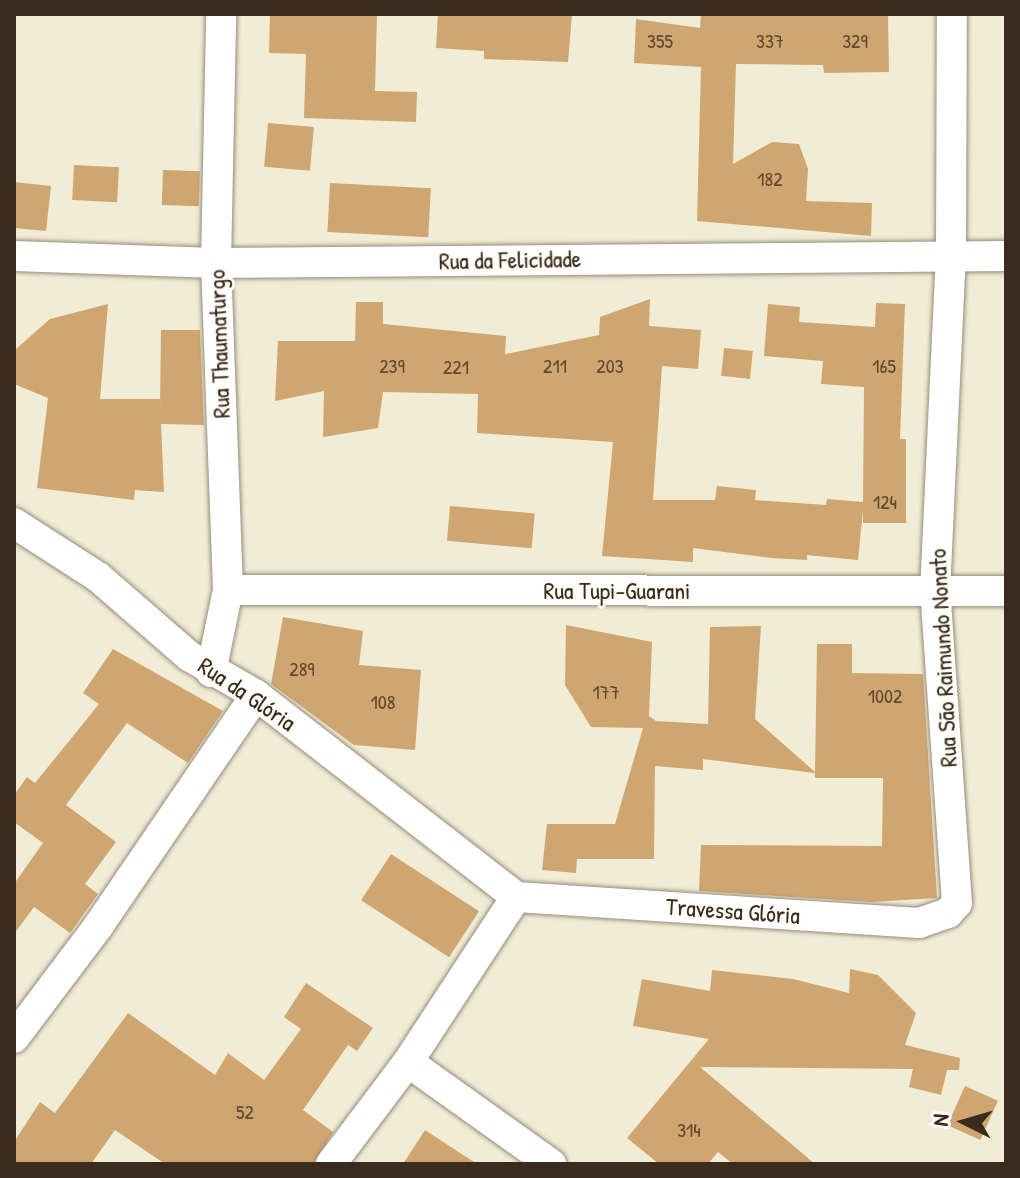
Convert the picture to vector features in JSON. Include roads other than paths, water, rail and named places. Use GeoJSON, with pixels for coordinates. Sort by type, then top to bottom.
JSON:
{"type":"FeatureCollection","features":[{"type":"Feature","properties":{"kind":"street","name":"Rua Thaumaturgo"},"geometry":{"type":"LineString","coordinates":[[211,672],[228,590],[216,263],[221,14]]}},
{"type":"Feature","properties":{"kind":"street","name":"Rua São Raimundo Nonato"},"geometry":{"type":"LineString","coordinates":[[948,913],[957,903],[935,592],[951,256],[952,14]]}},
{"type":"Feature","properties":{"kind":"street","name":"Rua da Felicidade"},"geometry":{"type":"LineString","coordinates":[[14,256],[216,263],[1006,256]]}},
{"type":"Feature","properties":{"kind":"street","name":"Rua da Glória"},"geometry":{"type":"LineString","coordinates":[[14,523],[98,577],[211,672],[256,695],[516,897]]}},
{"type":"Feature","properties":{"kind":"street","name":"Rua Tupi-Guarani"},"geometry":{"type":"LineString","coordinates":[[228,590],[1006,591]]}},
{"type":"Feature","properties":{"kind":"street"},"geometry":{"type":"LineString","coordinates":[[14,1038],[99,925],[256,695]]}},
{"type":"Feature","properties":{"kind":"street","name":"Travessa Glória"},"geometry":{"type":"LineString","coordinates":[[516,897],[919,923],[948,913]]}},
{"type":"Feature","properties":{"kind":"street"},"geometry":{"type":"LineString","coordinates":[[331,1164],[408,1062],[516,897]]}},
{"type":"Feature","properties":{"kind":"street"},"geometry":{"type":"LineString","coordinates":[[408,1062],[551,1164]]}}]}
